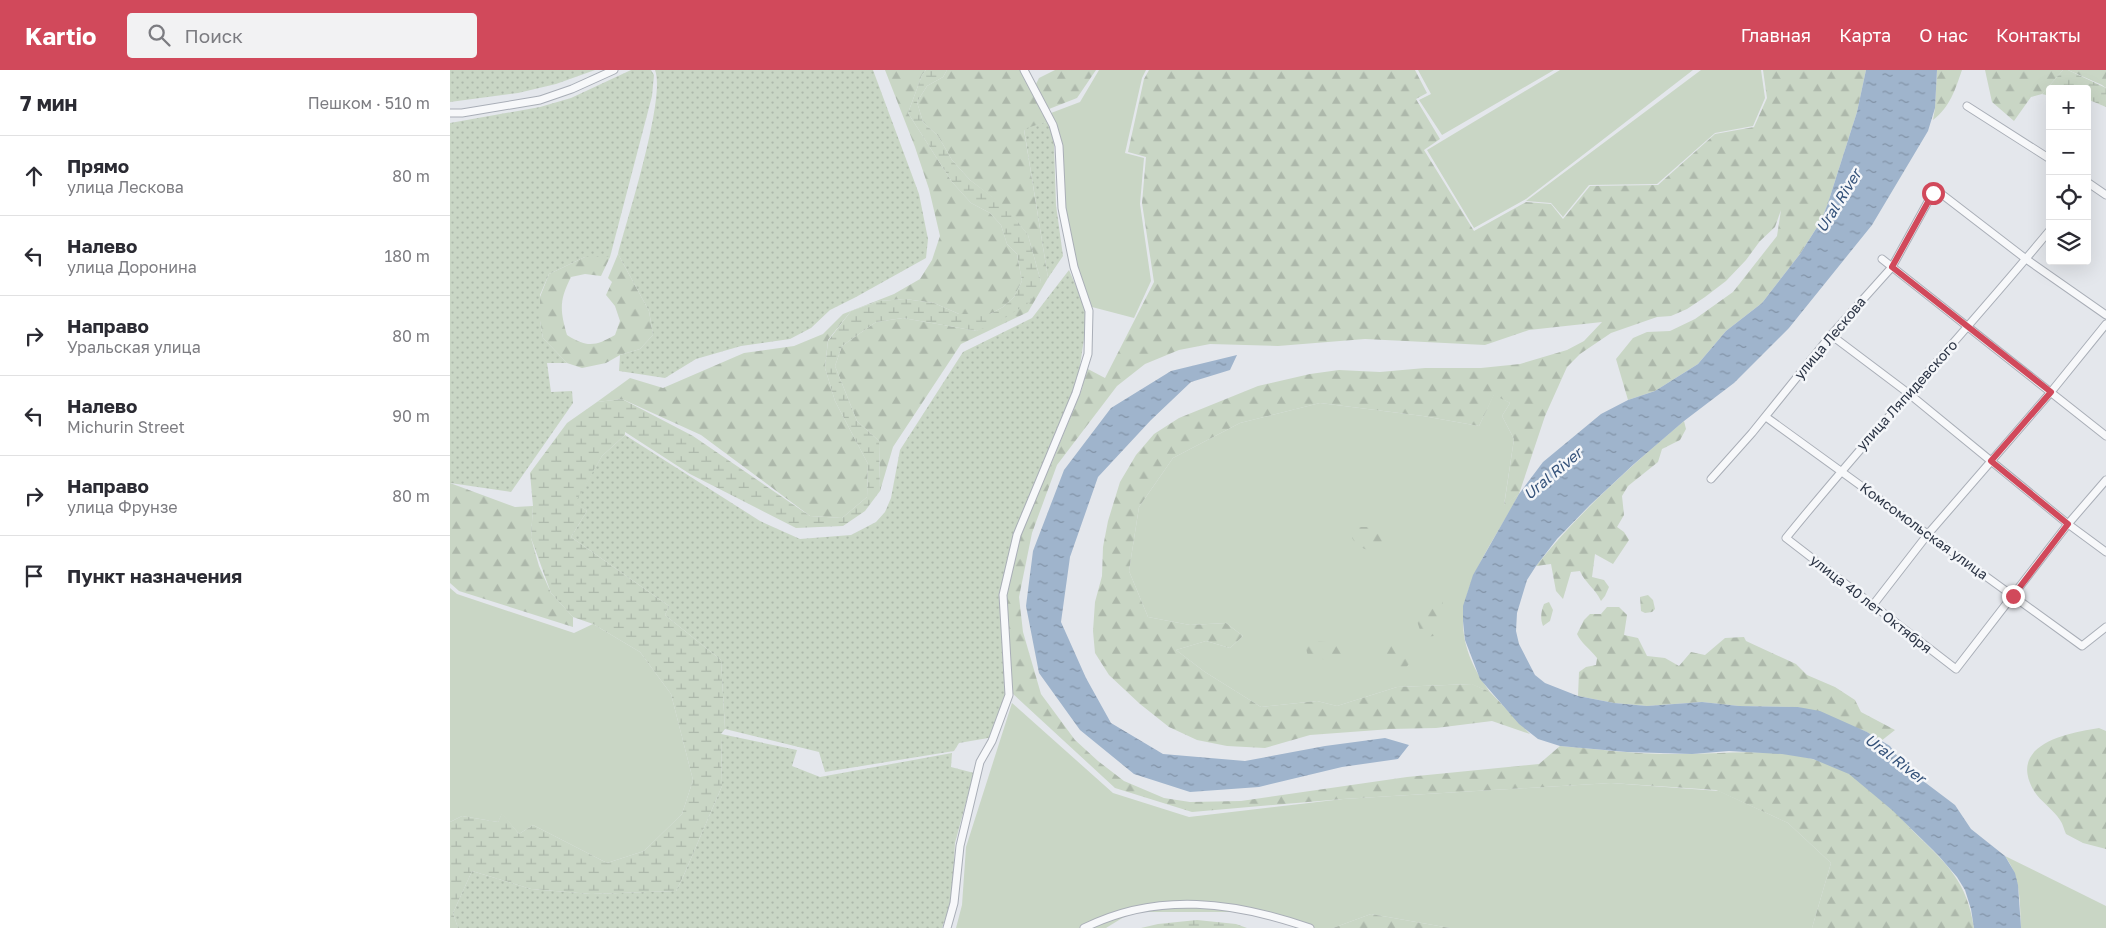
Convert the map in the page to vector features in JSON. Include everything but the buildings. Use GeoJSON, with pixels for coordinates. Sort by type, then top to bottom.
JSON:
{"type":"FeatureCollection","features":[{"type":"Feature","properties":{"kind":"street"},"geometry":{"type":"LineString","coordinates":[[450,113],[462,113],[540,100],[572,89],[614,70]]}},
{"type":"Feature","properties":{"kind":"street"},"geometry":{"type":"LineString","coordinates":[[946,928],[954,904],[960,846],[980,762],[992,741],[1009,695],[1002,595],[1017,535],[1076,393],[1088,354],[1089,310],[1074,267],[1062,208],[1059,146],[1053,125],[1024,70]]}},
{"type":"Feature","properties":{"kind":"street"},"geometry":{"type":"LineString","coordinates":[[1968,106],[2046,156]]}},
{"type":"Feature","properties":{"kind":"street"},"geometry":{"type":"LineString","coordinates":[[2091,186],[2106,195]]}},
{"type":"Feature","properties":{"kind":"street","name":"улица Лескова"},"geometry":{"type":"LineString","coordinates":[[1711,478],[1766,417],[1831,335],[1892,267],[1935,189],[2026,259]]}},
{"type":"Feature","properties":{"kind":"street","name":"улица Ляпидевского"},"geometry":{"type":"LineString","coordinates":[[1786,538],[1840,471],[2046,235]]}},
{"type":"Feature","properties":{"kind":"street"},"geometry":{"type":"LineString","coordinates":[[1882,259],[2106,436]]}},
{"type":"Feature","properties":{"kind":"street"},"geometry":{"type":"LineString","coordinates":[[2026,259],[2106,315]]}},
{"type":"Feature","properties":{"kind":"street"},"geometry":{"type":"LineString","coordinates":[[1873,605],[1928,534],[2051,392],[2106,324]]}},
{"type":"Feature","properties":{"kind":"street"},"geometry":{"type":"LineString","coordinates":[[1831,335],[1908,393],[2068,524],[2106,552]]}},
{"type":"Feature","properties":{"kind":"street","name":"Комсомольская улица"},"geometry":{"type":"LineString","coordinates":[[1766,417],[2082,646],[2106,627]]}},
{"type":"Feature","properties":{"kind":"street"},"geometry":{"type":"LineString","coordinates":[[2013,596],[2068,524],[2106,480]]}},
{"type":"Feature","properties":{"kind":"street","name":"улица 40 лет Октября"},"geometry":{"type":"LineString","coordinates":[[1786,538],[1956,670],[2013,596]]}},
{"type":"Feature","properties":{"kind":"street"},"geometry":{"type":"LineString","coordinates":[[1084,928],[1115,914],[1139,908],[1172,904],[1223,906],[1244,909],[1289,920],[1310,928]]}},
{"type":"Feature","properties":{"kind":"green space"},"geometry":{"type":"Polygon","coordinates":[[[450,70],[595,70],[556,84],[518,93],[450,102],[450,70]]]}},
{"type":"Feature","properties":{"kind":"green space"},"geometry":{"type":"Polygon","coordinates":[[[631,70],[651,70],[654,75],[652,96],[610,257],[585,257],[549,274],[540,295],[540,321],[543,338],[567,363],[547,363],[551,392],[572,391],[573,403],[511,492],[450,483],[450,123],[540,107],[571,98],[631,70]]]}},
{"type":"Feature","properties":{"kind":"green space"},"geometry":{"type":"Polygon","coordinates":[[[655,70],[873,70],[919,194],[928,239],[926,258],[830,310],[811,328],[790,339],[741,346],[696,359],[665,378],[619,371],[620,355],[640,349],[653,335],[649,311],[618,254],[637,188],[650,132],[657,85],[655,70]]]}},
{"type":"Feature","properties":{"kind":"green space"},"geometry":{"type":"Polygon","coordinates":[[[885,70],[926,70],[922,75],[908,113],[952,182],[971,203],[990,213],[1001,225],[1007,244],[1017,254],[1022,281],[1014,297],[1003,307],[990,314],[959,314],[934,303],[905,299],[879,301],[851,311],[828,340],[825,368],[835,401],[868,464],[867,497],[842,518],[810,516],[701,435],[622,399],[597,402],[630,378],[663,388],[744,353],[794,346],[823,334],[843,314],[894,294],[920,279],[932,260],[940,236],[929,189],[885,70]]]}},
{"type":"Feature","properties":{"kind":"green space"},"geometry":{"type":"Polygon","coordinates":[[[926,70],[947,70],[943,77],[927,86],[917,102],[923,122],[938,136],[952,160],[970,180],[1006,207],[1028,235],[1041,282],[1030,302],[1000,321],[977,331],[903,318],[876,322],[842,346],[835,366],[857,421],[879,441],[880,491],[865,511],[843,526],[796,528],[690,474],[625,432],[625,435],[602,456],[576,503],[587,511],[571,537],[669,606],[665,615],[721,660],[725,729],[721,734],[722,786],[676,891],[591,894],[531,889],[472,871],[453,913],[458,928],[450,928],[450,822],[462,816],[498,822],[502,813],[519,834],[533,825],[607,863],[644,851],[682,814],[693,780],[671,694],[640,652],[593,624],[573,617],[551,593],[531,538],[533,506],[530,473],[567,423],[597,402],[622,399],[693,436],[810,516],[842,518],[867,497],[868,464],[835,401],[825,368],[828,341],[851,311],[879,301],[905,299],[934,303],[959,314],[990,314],[1003,307],[1014,297],[1022,281],[1017,254],[1007,244],[1001,225],[990,213],[971,203],[952,182],[908,113],[922,75],[926,70]]]}},
{"type":"Feature","properties":{"kind":"green space"},"geometry":{"type":"Polygon","coordinates":[[[947,70],[1023,70],[1049,121],[1024,130],[1048,278],[1028,312],[961,344],[893,447],[880,491],[879,441],[857,421],[835,366],[842,346],[876,322],[903,318],[977,331],[1041,282],[1028,235],[1006,208],[970,180],[952,160],[938,136],[923,122],[917,102],[927,86],[943,77],[947,70]]]}},
{"type":"Feature","properties":{"kind":"green space"},"geometry":{"type":"Polygon","coordinates":[[[1055,70],[1096,70],[1077,98],[1049,109],[1036,84],[1039,78],[1055,70]]]}},
{"type":"Feature","properties":{"kind":"green space"},"geometry":{"type":"Polygon","coordinates":[[[1099,70],[1146,70],[1142,78],[1125,153],[1144,158],[1140,204],[1151,281],[1134,318],[1092,307],[1074,256],[1065,204],[1062,155],[1057,126],[1051,113],[1080,102],[1099,70]]]}},
{"type":"Feature","properties":{"kind":"green space"},"geometry":{"type":"Polygon","coordinates":[[[1149,70],[1415,70],[1427,93],[1416,99],[1440,139],[1424,150],[1474,231],[1526,202],[1551,204],[1563,219],[1590,186],[1658,185],[1715,134],[1754,127],[1767,98],[1763,70],[1866,70],[1857,112],[1821,221],[1800,254],[1762,303],[1726,331],[1698,364],[1655,391],[1628,400],[1616,359],[1633,338],[1647,332],[1670,331],[1695,319],[1733,292],[1777,236],[1781,210],[1775,227],[1760,241],[1746,260],[1726,281],[1705,297],[1687,309],[1671,316],[1657,317],[1611,333],[1580,354],[1567,367],[1545,416],[1519,494],[1504,506],[1514,439],[1502,416],[1510,403],[1494,395],[1479,426],[1423,416],[1320,403],[1240,423],[1173,458],[1139,507],[1129,571],[1148,617],[1190,625],[1226,623],[1243,636],[1230,648],[1206,641],[1176,650],[1205,672],[1261,707],[1317,701],[1337,706],[1397,687],[1472,684],[1490,692],[1530,734],[1492,721],[1436,728],[1310,735],[1265,748],[1227,746],[1197,740],[1169,727],[1140,704],[1109,675],[1095,653],[1093,631],[1095,602],[1102,576],[1103,547],[1108,521],[1120,482],[1136,455],[1154,434],[1179,418],[1258,386],[1310,374],[1339,370],[1380,372],[1425,368],[1481,368],[1520,364],[1567,350],[1584,341],[1602,322],[1529,330],[1485,345],[1365,339],[1278,346],[1210,344],[1179,350],[1145,364],[1117,386],[1057,465],[1032,533],[1019,597],[1023,632],[1041,694],[1075,740],[1124,781],[1164,798],[1190,802],[1241,801],[1407,777],[1539,764],[1560,746],[1642,753],[1760,752],[1805,757],[1826,763],[1848,773],[1867,785],[1893,809],[1938,855],[1954,875],[1966,898],[1974,928],[1812,928],[1831,863],[1788,823],[1716,790],[1611,783],[1343,799],[1192,812],[1115,788],[1012,693],[1004,593],[1018,534],[1052,462],[1082,389],[1086,368],[1105,378],[1154,282],[1142,203],[1146,157],[1128,152],[1144,79],[1149,70]]]}},
{"type":"Feature","properties":{"kind":"green space"},"geometry":{"type":"Polygon","coordinates":[[[1418,70],[1554,70],[1442,135],[1419,100],[1431,94],[1418,70]]]}},
{"type":"Feature","properties":{"kind":"green space"},"geometry":{"type":"Polygon","coordinates":[[[1560,70],[1693,70],[1526,199],[1474,228],[1427,150],[1560,70]]]}},
{"type":"Feature","properties":{"kind":"green space"},"geometry":{"type":"Polygon","coordinates":[[[1701,70],[1761,70],[1765,98],[1753,126],[1715,133],[1657,184],[1589,185],[1563,217],[1551,203],[1526,201],[1701,70]]]}},
{"type":"Feature","properties":{"kind":"green space"},"geometry":{"type":"Polygon","coordinates":[[[1937,70],[1962,70],[1948,104],[1933,120],[1935,108],[1937,70]]]}},
{"type":"Feature","properties":{"kind":"green space"},"geometry":{"type":"Polygon","coordinates":[[[1985,70],[2063,70],[2050,85],[2046,85],[2046,89],[2042,94],[2031,97],[2014,121],[1992,102],[1985,70]]]}},
{"type":"Feature","properties":{"kind":"green space"},"geometry":{"type":"Polygon","coordinates":[[[2063,70],[2068,70],[2106,88],[2106,107],[2091,101],[2091,85],[2050,85],[2063,70]]]}},
{"type":"Feature","properties":{"kind":"green space"},"geometry":{"type":"Polygon","coordinates":[[[2068,70],[2106,70],[2106,88],[2102,85],[2068,70]]]}},
{"type":"Feature","properties":{"kind":"green space"},"geometry":{"type":"Polygon","coordinates":[[[1049,121],[1054,144],[1056,205],[1063,256],[1048,278],[1024,129],[1049,121]]]}},
{"type":"Feature","properties":{"kind":"green space"},"geometry":{"type":"Polygon","coordinates":[[[618,254],[649,311],[653,335],[640,349],[620,355],[606,363],[582,368],[567,363],[543,338],[540,321],[540,297],[549,274],[585,257],[610,257],[601,276],[585,274],[571,277],[563,299],[562,312],[567,335],[586,344],[597,343],[615,335],[620,321],[615,306],[606,295],[612,282],[608,278],[618,254]]]}},
{"type":"Feature","properties":{"kind":"green space"},"geometry":{"type":"Polygon","coordinates":[[[1069,270],[1088,313],[1077,385],[1015,533],[1000,593],[1008,695],[994,737],[959,743],[954,751],[825,772],[819,752],[725,729],[721,660],[665,615],[669,606],[571,537],[587,511],[575,503],[602,456],[625,435],[760,521],[800,539],[851,535],[876,522],[885,512],[891,498],[900,450],[963,352],[1032,318],[1069,270]]]}},
{"type":"Feature","properties":{"kind":"green space"},"geometry":{"type":"Polygon","coordinates":[[[1494,394],[1510,403],[1502,416],[1514,439],[1504,505],[1519,494],[1478,567],[1468,590],[1463,613],[1464,638],[1473,664],[1490,692],[1471,684],[1397,687],[1337,706],[1317,701],[1261,707],[1205,672],[1176,650],[1206,641],[1230,648],[1243,636],[1226,623],[1190,625],[1148,617],[1129,571],[1139,507],[1173,458],[1240,423],[1320,403],[1423,416],[1479,426],[1494,394]]]}},
{"type":"Feature","properties":{"kind":"green space"},"geometry":{"type":"Polygon","coordinates":[[[1684,421],[1686,429],[1680,440],[1662,449],[1658,462],[1628,486],[1622,496],[1624,515],[1617,527],[1624,532],[1629,540],[1613,564],[1595,554],[1592,577],[1604,580],[1609,587],[1605,596],[1601,601],[1580,571],[1571,572],[1563,599],[1556,591],[1551,564],[1536,566],[1606,490],[1684,421]]]}},
{"type":"Feature","properties":{"kind":"green space"},"geometry":{"type":"Polygon","coordinates":[[[450,483],[515,507],[533,506],[531,538],[539,566],[551,593],[573,617],[573,627],[459,591],[450,583],[450,483]]]}},
{"type":"Feature","properties":{"kind":"green space"},"geometry":{"type":"Polygon","coordinates":[[[1357,527],[1381,527],[1387,535],[1389,546],[1387,549],[1376,551],[1362,548],[1352,538],[1357,527]]]}},
{"type":"Feature","properties":{"kind":"green space"},"geometry":{"type":"Polygon","coordinates":[[[450,588],[457,594],[574,633],[593,624],[640,652],[671,694],[693,780],[682,814],[644,851],[607,863],[533,825],[519,834],[502,814],[498,822],[462,816],[450,822],[450,588]]]}},
{"type":"Feature","properties":{"kind":"green space"},"geometry":{"type":"Polygon","coordinates":[[[1435,593],[1443,601],[1438,629],[1434,636],[1425,637],[1422,636],[1417,621],[1430,598],[1435,593]]]}},
{"type":"Feature","properties":{"kind":"green space"},"geometry":{"type":"Polygon","coordinates":[[[1648,595],[1653,600],[1655,609],[1652,612],[1645,613],[1641,611],[1640,597],[1648,595]]]}},
{"type":"Feature","properties":{"kind":"green space"},"geometry":{"type":"Polygon","coordinates":[[[1549,602],[1553,610],[1550,621],[1543,626],[1542,610],[1544,604],[1549,602]]]}},
{"type":"Feature","properties":{"kind":"green space"},"geometry":{"type":"Polygon","coordinates":[[[1607,607],[1619,607],[1627,615],[1624,635],[1638,638],[1647,656],[1665,658],[1679,666],[1691,652],[1705,655],[1725,638],[1744,637],[1746,641],[1796,664],[1807,675],[1835,687],[1855,700],[1861,712],[1895,730],[1881,741],[1867,732],[1798,707],[1739,706],[1702,702],[1647,706],[1614,703],[1578,696],[1579,672],[1586,667],[1596,665],[1597,658],[1577,634],[1584,620],[1590,614],[1601,614],[1607,607]]]}},
{"type":"Feature","properties":{"kind":"green space"},"geometry":{"type":"Polygon","coordinates":[[[1313,641],[1353,644],[1356,656],[1327,660],[1308,656],[1305,645],[1313,641]]]}},
{"type":"Feature","properties":{"kind":"green space"},"geometry":{"type":"Polygon","coordinates":[[[1386,642],[1399,643],[1410,657],[1409,664],[1404,670],[1392,671],[1380,658],[1381,647],[1386,642]]]}},
{"type":"Feature","properties":{"kind":"green space"},"geometry":{"type":"Polygon","coordinates":[[[1012,703],[1113,793],[1189,817],[1343,799],[1611,783],[1719,791],[1788,823],[1831,863],[1812,928],[1450,928],[1371,914],[1333,928],[1296,928],[1262,912],[1132,912],[1106,928],[956,928],[962,905],[966,847],[1012,703]]]}},
{"type":"Feature","properties":{"kind":"green space"},"geometry":{"type":"Polygon","coordinates":[[[2099,728],[2106,731],[2106,849],[2083,843],[2066,834],[2057,816],[2034,791],[2028,775],[2028,762],[2034,752],[2044,744],[2071,733],[2099,728]]]}},
{"type":"Feature","properties":{"kind":"green space"},"geometry":{"type":"Polygon","coordinates":[[[721,734],[797,750],[792,766],[820,777],[952,753],[951,767],[974,773],[955,843],[952,899],[942,928],[458,928],[453,913],[472,871],[531,889],[591,894],[676,891],[722,786],[721,734]]]}},
{"type":"Feature","properties":{"kind":"green space"},"geometry":{"type":"Polygon","coordinates":[[[2005,856],[2106,906],[2106,928],[2021,928],[2017,882],[2005,856]]]}},
{"type":"Feature","properties":{"kind":"green space"},"geometry":{"type":"Polygon","coordinates":[[[1371,914],[1450,928],[1333,928],[1371,914]]]}},
{"type":"Feature","properties":{"kind":"green space"},"geometry":{"type":"Polygon","coordinates":[[[1197,920],[1236,924],[1247,928],[1141,928],[1158,924],[1197,920]]]}},
{"type":"Feature","properties":{"kind":"water","name":"Ural River"},"geometry":{"type":"Polygon","coordinates":[[[1866,70],[1937,70],[1935,108],[1928,131],[1872,225],[1789,328],[1734,383],[1684,421],[1634,464],[1557,539],[1527,580],[1517,613],[1516,631],[1519,644],[1535,675],[1545,683],[1578,696],[1614,703],[1647,706],[1702,702],[1739,706],[1798,707],[1820,711],[1867,732],[1890,746],[1906,768],[1955,805],[1971,829],[2005,856],[2015,873],[2018,885],[2021,928],[1974,928],[1965,890],[1957,877],[1938,855],[1892,810],[1849,774],[1813,759],[1782,754],[1729,751],[1692,754],[1627,752],[1560,746],[1538,739],[1519,724],[1480,679],[1465,640],[1463,606],[1473,575],[1519,494],[1543,462],[1601,414],[1628,400],[1655,391],[1698,364],[1726,331],[1762,303],[1800,254],[1821,221],[1828,203],[1857,112],[1866,70]]]}},
{"type":"Feature","properties":{"kind":"water"},"geometry":{"type":"Polygon","coordinates":[[[1237,355],[1230,370],[1191,382],[1151,420],[1098,477],[1070,557],[1061,622],[1086,678],[1111,723],[1163,754],[1245,761],[1325,746],[1385,738],[1409,745],[1398,759],[1342,767],[1259,787],[1190,792],[1134,774],[1080,730],[1039,673],[1026,606],[1033,551],[1064,470],[1111,408],[1171,371],[1237,355]]]}},
{"type":"Feature","properties":{"kind":"route"},"geometry":{"type":"LineString","coordinates":[[1933,193],[1892,267],[2051,392],[1991,461],[2068,524],[2013,596]]}}]}
